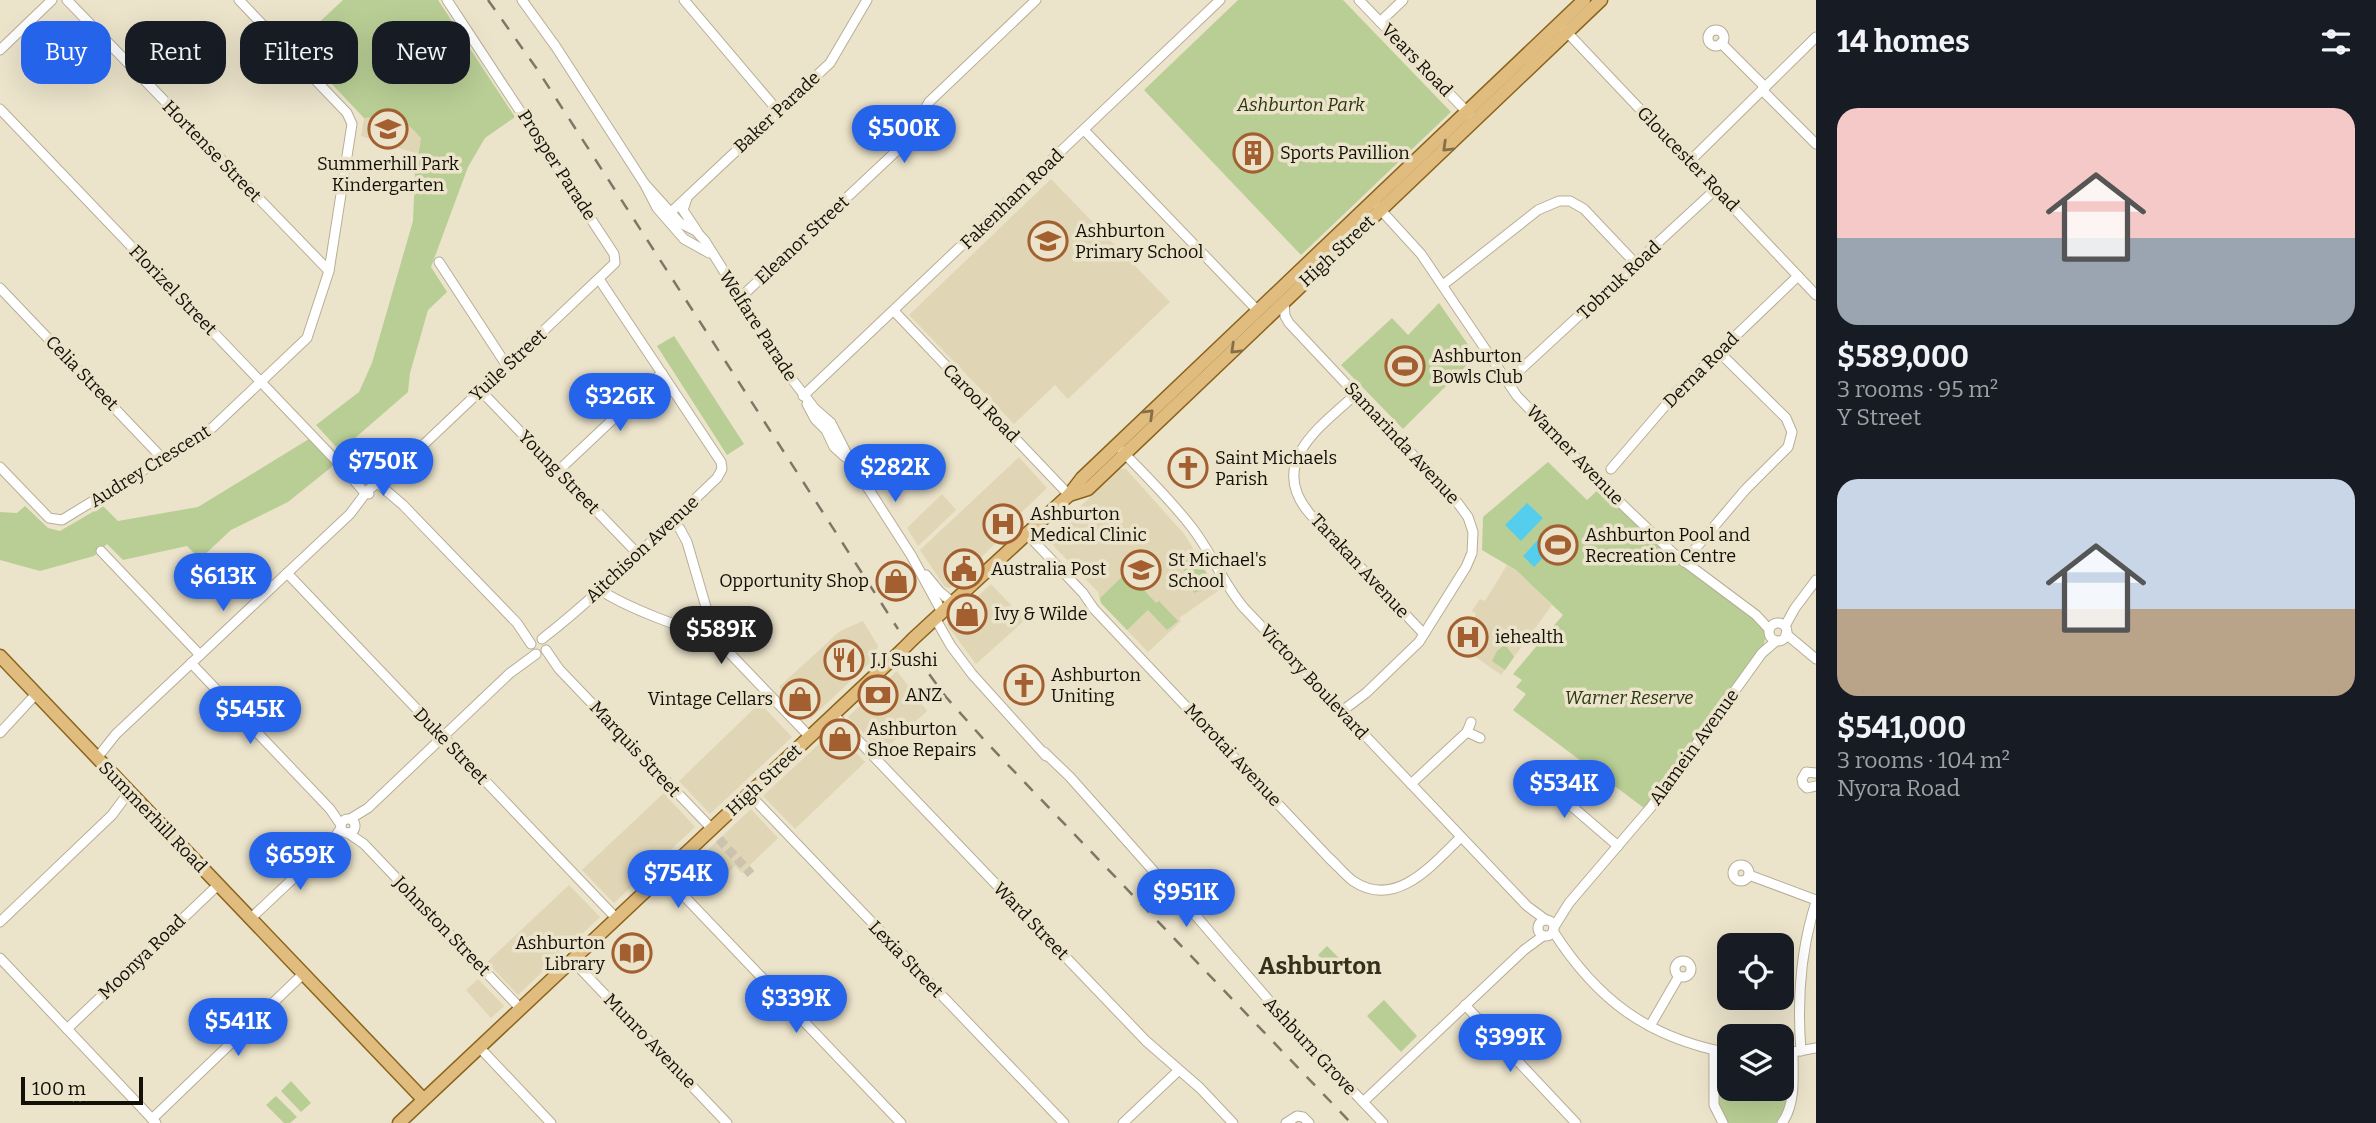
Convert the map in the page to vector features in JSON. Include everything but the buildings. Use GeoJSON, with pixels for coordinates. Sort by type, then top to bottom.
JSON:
{"type":"FeatureCollection","features":[{"type":"Feature","properties":{"kind":"main road","name":"High Street"},"geometry":{"type":"LineString","coordinates":[[1563,28],[1584,0]]}},
{"type":"Feature","properties":{"kind":"main road","name":"High Street"},"geometry":{"type":"LineString","coordinates":[[398,1123],[952,602],[1069,495],[1088,489],[1120,450],[1257,310],[1377,205],[1563,28],[1601,0]]}},
{"type":"Feature","properties":{"kind":"main road","name":"High Street"},"geometry":{"type":"LineString","coordinates":[[1120,450],[1284,302],[1377,205]]}},
{"type":"Feature","properties":{"kind":"main road","name":"Summerhill Road"},"geometry":{"type":"LineString","coordinates":[[0,656],[423,1100]]}},
{"type":"Feature","properties":{"kind":"street"},"geometry":{"type":"LineString","coordinates":[[0,50],[52,0]]}},
{"type":"Feature","properties":{"kind":"street","name":"Hortense Street"},"geometry":{"type":"LineString","coordinates":[[67,0],[329,271]]}},
{"type":"Feature","properties":{"kind":"street","name":"Audrey Crescent"},"geometry":{"type":"LineString","coordinates":[[0,467],[49,518],[56,521],[65,519],[212,428],[307,338],[329,271],[352,129],[351,120],[239,0]]}},
{"type":"Feature","properties":{"kind":"street","name":"Prosper Parade"},"geometry":{"type":"LineString","coordinates":[[447,0],[614,254],[615,263]]}},
{"type":"Feature","properties":{"kind":"street","name":"Welfare Parade"},"geometry":{"type":"LineString","coordinates":[[522,0],[684,239],[703,248],[713,257]]}},
{"type":"Feature","properties":{"kind":"street"},"geometry":{"type":"LineString","coordinates":[[684,0],[778,111]]}},
{"type":"Feature","properties":{"kind":"street","name":"Baker Parade"},"geometry":{"type":"LineString","coordinates":[[668,215],[832,60],[867,0]]}},
{"type":"Feature","properties":{"kind":"street","name":"Eleanor Street"},"geometry":{"type":"LineString","coordinates":[[740,299],[906,142],[929,102],[1036,0]]}},
{"type":"Feature","properties":{"kind":"street","name":"Fakenham Road"},"geometry":{"type":"LineString","coordinates":[[803,396],[1220,0]]}},
{"type":"Feature","properties":{"kind":"street","name":"Vears Road"},"geometry":{"type":"LineString","coordinates":[[1359,0],[1471,116]]}},
{"type":"Feature","properties":{"kind":"street"},"geometry":{"type":"LineString","coordinates":[[1380,22],[1403,0]]}},
{"type":"Feature","properties":{"kind":"street","name":"Gloucester Road"},"geometry":{"type":"LineString","coordinates":[[1563,28],[1816,295]]}},
{"type":"Feature","properties":{"kind":"street"},"geometry":{"type":"LineString","coordinates":[[1690,161],[1816,37]]}},
{"type":"Feature","properties":{"kind":"street"},"geometry":{"type":"LineString","coordinates":[[1721,43],[1816,144]]}},
{"type":"Feature","properties":{"kind":"street","name":"Florizel Street"},"geometry":{"type":"LineString","coordinates":[[0,109],[367,492]]}},
{"type":"Feature","properties":{"kind":"street"},"geometry":{"type":"LineString","coordinates":[[1084,130],[1257,310]]}},
{"type":"Feature","properties":{"kind":"street","name":"Tobruk Road"},"geometry":{"type":"LineString","coordinates":[[1519,371],[1637,265],[1716,189]]}},
{"type":"Feature","properties":{"kind":"street"},"geometry":{"type":"LineString","coordinates":[[688,196],[683,210],[699,234]]}},
{"type":"Feature","properties":{"kind":"street"},"geometry":{"type":"LineString","coordinates":[[1443,285],[1538,210],[1559,201],[1570,201],[1584,209],[1637,265]]}},
{"type":"Feature","properties":{"kind":"street","name":"Warner Avenue"},"geometry":{"type":"LineString","coordinates":[[1377,205],[1411,241],[1517,396],[1605,488],[1684,562],[1816,659]]}},
{"type":"Feature","properties":{"kind":"street","name":"Welfare Parade"},"geometry":{"type":"LineString","coordinates":[[668,215],[699,234],[803,396],[812,415],[830,429],[834,447],[849,460],[916,563],[952,602]]}},
{"type":"Feature","properties":{"kind":"street"},"geometry":{"type":"LineString","coordinates":[[439,262],[507,366]]}},
{"type":"Feature","properties":{"kind":"street","name":"Yuile Street"},"geometry":{"type":"LineString","coordinates":[[94,755],[350,514],[362,506],[367,492],[383,484],[615,263]]}},
{"type":"Feature","properties":{"kind":"street","name":"Derna Road"},"geometry":{"type":"LineString","coordinates":[[1611,469],[1670,399],[1798,276]]}},
{"type":"Feature","properties":{"kind":"street"},"geometry":{"type":"LineString","coordinates":[[558,471],[662,373],[599,279]]}},
{"type":"Feature","properties":{"kind":"street","name":"Celia Street"},"geometry":{"type":"LineString","coordinates":[[0,288],[163,458]]}},
{"type":"Feature","properties":{"kind":"street","name":"Samarinda Avenue"},"geometry":{"type":"LineString","coordinates":[[1284,302],[1285,316],[1289,323],[1457,502],[1471,524],[1473,545],[1469,560],[1416,646],[1344,714]]}},
{"type":"Feature","properties":{"kind":"street","name":"Carool Road"},"geometry":{"type":"LineString","coordinates":[[894,311],[1069,495]]}},
{"type":"Feature","properties":{"kind":"street"},"geometry":{"type":"LineString","coordinates":[[1684,562],[1745,490],[1784,453],[1792,437],[1786,418],[1718,352]]}},
{"type":"Feature","properties":{"kind":"street","name":"Aitchison Avenue"},"geometry":{"type":"LineString","coordinates":[[250,919],[722,472],[720,462],[662,373]]}},
{"type":"Feature","properties":{"kind":"street","name":"Young Street"},"geometry":{"type":"LineString","coordinates":[[481,391],[637,554]]}},
{"type":"Feature","properties":{"kind":"street","name":"Tarakan Avenue"},"geometry":{"type":"LineString","coordinates":[[1356,394],[1303,445],[1294,472],[1297,495],[1310,513],[1424,634]]}},
{"type":"Feature","properties":{"kind":"street","name":"Victory Boulevard"},"geometry":{"type":"LineString","coordinates":[[1120,450],[1192,527],[1237,599],[1527,906],[1585,976],[1610,1000],[1650,1026],[1678,1040],[1717,1051]]}},
{"type":"Feature","properties":{"kind":"street","name":"Marquis Street"},"geometry":{"type":"LineString","coordinates":[[383,484],[712,829]]}},
{"type":"Feature","properties":{"kind":"street"},"geometry":{"type":"LineString","coordinates":[[676,517],[686,530],[687,542],[713,631],[719,642],[810,737]]}},
{"type":"Feature","properties":{"kind":"street","name":"Morotai Avenue"},"geometry":{"type":"LineString","coordinates":[[1027,534],[1131,648],[1329,858],[1355,882],[1379,890],[1405,886],[1422,874],[1461,837]]}},
{"type":"Feature","properties":{"kind":"street"},"geometry":{"type":"LineString","coordinates":[[101,551],[200,655]]}},
{"type":"Feature","properties":{"kind":"street","name":"Welfare Parade"},"geometry":{"type":"LineString","coordinates":[[916,563],[935,618]]}},
{"type":"Feature","properties":{"kind":"street","name":"Duke Street"},"geometry":{"type":"LineString","coordinates":[[287,573],[616,918]]}},
{"type":"Feature","properties":{"kind":"street","name":"Alamein Avenue"},"geometry":{"type":"LineString","coordinates":[[1363,1102],[1524,950],[1569,903],[1651,807],[1816,580]]}},
{"type":"Feature","properties":{"kind":"street"},"geometry":{"type":"LineString","coordinates":[[596,592],[626,606],[699,631],[713,631]]}},
{"type":"Feature","properties":{"kind":"street","name":"Ashburn Grove"},"geometry":{"type":"LineString","coordinates":[[935,618],[951,646],[977,680],[1044,752],[1057,772],[1079,789],[1182,903],[1195,924],[1211,936],[1382,1123]]}},
{"type":"Feature","properties":{"kind":"street","name":"Johnston Street"},"geometry":{"type":"LineString","coordinates":[[191,663],[520,1008]]}},
{"type":"Feature","properties":{"kind":"street"},"geometry":{"type":"LineString","coordinates":[[0,733],[38,697]]}},
{"type":"Feature","properties":{"kind":"street","name":"Ward Street"},"geometry":{"type":"LineString","coordinates":[[833,714],[1146,1041],[1233,1123]]}},
{"type":"Feature","properties":{"kind":"street"},"geometry":{"type":"LineString","coordinates":[[1411,784],[1467,732],[1471,722]]}},
{"type":"Feature","properties":{"kind":"street"},"geometry":{"type":"LineString","coordinates":[[1467,732],[1480,738]]}},
{"type":"Feature","properties":{"kind":"street"},"geometry":{"type":"LineString","coordinates":[[1546,785],[1556,772]]}},
{"type":"Feature","properties":{"kind":"street"},"geometry":{"type":"LineString","coordinates":[[1816,773],[1806,772],[1802,779],[1807,788],[1816,786]]}},
{"type":"Feature","properties":{"kind":"street"},"geometry":{"type":"LineString","coordinates":[[1527,773],[1546,785],[1618,846]]}},
{"type":"Feature","properties":{"kind":"street","name":"Lexia Street"},"geometry":{"type":"LineString","coordinates":[[748,794],[1064,1123]]}},
{"type":"Feature","properties":{"kind":"street"},"geometry":{"type":"LineString","coordinates":[[0,922],[132,796]]}},
{"type":"Feature","properties":{"kind":"street"},"geometry":{"type":"LineString","coordinates":[[663,874],[901,1123]]}},
{"type":"Feature","properties":{"kind":"street"},"geometry":{"type":"LineString","coordinates":[[1749,875],[1816,901],[1805,941],[1801,971],[1797,1052],[1791,1102],[1782,1123]]}},
{"type":"Feature","properties":{"kind":"street","name":"Moonya Road"},"geometry":{"type":"LineString","coordinates":[[67,1029],[218,885]]}},
{"type":"Feature","properties":{"kind":"street"},"geometry":{"type":"LineString","coordinates":[[0,958],[154,1121],[303,974]]}},
{"type":"Feature","properties":{"kind":"street","name":"Munro Avenue"},"geometry":{"type":"LineString","coordinates":[[572,960],[727,1123]]}},
{"type":"Feature","properties":{"kind":"street"},"geometry":{"type":"LineString","coordinates":[[1650,1026],[1679,976]]}},
{"type":"Feature","properties":{"kind":"street"},"geometry":{"type":"LineString","coordinates":[[1465,1005],[1576,1123]]}},
{"type":"Feature","properties":{"kind":"street"},"geometry":{"type":"LineString","coordinates":[[479,1047],[551,1123]]}},
{"type":"Feature","properties":{"kind":"street"},"geometry":{"type":"LineString","coordinates":[[1794,1052],[1816,1048]]}},
{"type":"Feature","properties":{"kind":"street"},"geometry":{"type":"LineString","coordinates":[[1714,1050],[1713,1098],[1723,1123]]}},
{"type":"Feature","properties":{"kind":"street"},"geometry":{"type":"LineString","coordinates":[[1123,1123],[1178,1071]]}},
{"type":"Feature","properties":{"kind":"street"},"geometry":{"type":"LineString","coordinates":[[1286,1123],[1293,1117],[1306,1120]]}},
{"type":"Feature","properties":{"kind":"shaded area","name":"Summerhill Park Kindergarten"},"geometry":{"type":"Polygon","coordinates":[[[384,116],[408,123],[421,137],[418,154],[361,136],[364,118],[384,116]]]}},
{"type":"Feature","properties":{"kind":"shaded area","name":"Ashburton Primary School"},"geometry":{"type":"Polygon","coordinates":[[[1051,179],[1170,302],[1068,399],[1055,385],[1014,424],[909,315],[1051,179]]]}},
{"type":"Feature","properties":{"kind":"shaded area"},"geometry":{"type":"Polygon","coordinates":[[[1019,457],[1047,488],[1022,512],[1014,513],[1015,517],[998,532],[1002,537],[950,588],[945,587],[920,550],[1019,457]]]}},
{"type":"Feature","properties":{"kind":"shaded area","name":"St Michael's School"},"geometry":{"type":"Polygon","coordinates":[[[1120,469],[1126,469],[1185,535],[1218,591],[1179,618],[1181,621],[1148,652],[1101,603],[1098,592],[1049,541],[1050,535],[1120,469]]]}},
{"type":"Feature","properties":{"kind":"shaded area"},"geometry":{"type":"Polygon","coordinates":[[[942,494],[956,510],[918,546],[907,528],[942,494]]]}},
{"type":"Feature","properties":{"kind":"shaded area"},"geometry":{"type":"Polygon","coordinates":[[[1507,565],[1516,570],[1552,605],[1501,675],[1466,650],[1462,655],[1449,646],[1455,636],[1462,639],[1476,614],[1472,611],[1480,599],[1485,601],[1507,565]]]}},
{"type":"Feature","properties":{"kind":"shaded area"},"geometry":{"type":"Polygon","coordinates":[[[991,584],[1025,620],[976,664],[947,625],[991,584]]]}},
{"type":"Feature","properties":{"kind":"shaded area"},"geometry":{"type":"Polygon","coordinates":[[[863,621],[878,646],[872,661],[810,719],[779,687],[840,631],[863,621]]]}},
{"type":"Feature","properties":{"kind":"shaded area"},"geometry":{"type":"Polygon","coordinates":[[[897,671],[927,711],[882,752],[848,717],[897,671]]]}},
{"type":"Feature","properties":{"kind":"shaded area"},"geometry":{"type":"Polygon","coordinates":[[[760,703],[792,737],[710,814],[679,781],[760,703]]]}},
{"type":"Feature","properties":{"kind":"shaded area"},"geometry":{"type":"Polygon","coordinates":[[[834,730],[865,762],[795,829],[763,796],[834,730]]]}},
{"type":"Feature","properties":{"kind":"shaded area"},"geometry":{"type":"Polygon","coordinates":[[[664,793],[695,827],[614,903],[582,870],[664,793]]]}},
{"type":"Feature","properties":{"kind":"shaded area"},"geometry":{"type":"Polygon","coordinates":[[[751,809],[778,838],[742,873],[735,866],[722,878],[718,875],[696,896],[679,877],[751,809]]]}},
{"type":"Feature","properties":{"kind":"shaded area"},"geometry":{"type":"Polygon","coordinates":[[[569,885],[600,917],[518,995],[487,962],[569,885]]]}},
{"type":"Feature","properties":{"kind":"shaded area"},"geometry":{"type":"Polygon","coordinates":[[[478,979],[504,1006],[491,1018],[466,990],[478,979]]]}},
{"type":"Feature","properties":{"kind":"green space"},"geometry":{"type":"Polygon","coordinates":[[[343,0],[438,0],[452,21],[372,21],[372,84],[470,84],[470,49],[515,117],[485,138],[468,167],[431,267],[447,292],[428,310],[410,373],[408,392],[340,451],[316,425],[359,392],[372,363],[413,221],[415,174],[421,138],[409,126],[396,119],[364,118],[332,84],[358,84],[358,21],[321,21],[343,0]]]}},
{"type":"Feature","properties":{"kind":"green space","name":"Ashburton Park"},"geometry":{"type":"Polygon","coordinates":[[[1238,0],[1343,0],[1451,112],[1301,255],[1144,90],[1238,0]]]}},
{"type":"Feature","properties":{"kind":"green space","name":"Ashburton Bowls Club"},"geometry":{"type":"Polygon","coordinates":[[[1439,303],[1476,356],[1403,429],[1341,365],[1392,318],[1408,335],[1439,303]]]}},
{"type":"Feature","properties":{"kind":"green space"},"geometry":{"type":"Polygon","coordinates":[[[674,336],[744,444],[727,455],[657,346],[674,336]]]}},
{"type":"Feature","properties":{"kind":"green space"},"geometry":{"type":"Polygon","coordinates":[[[309,439],[334,465],[288,502],[231,530],[200,559],[187,546],[123,560],[107,544],[94,556],[40,571],[0,560],[0,512],[17,513],[25,506],[48,528],[60,531],[103,506],[118,521],[198,507],[309,439]]]}},
{"type":"Feature","properties":{"kind":"green space","name":"Warner Reserve"},"geometry":{"type":"Polygon","coordinates":[[[1548,462],[1587,500],[1599,489],[1678,563],[1758,622],[1766,633],[1764,644],[1644,808],[1513,710],[1526,694],[1516,687],[1522,680],[1513,674],[1563,615],[1516,570],[1482,550],[1483,517],[1548,462]]]}},
{"type":"Feature","properties":{"kind":"green space"},"geometry":{"type":"Polygon","coordinates":[[[1196,552],[1212,586],[1194,593],[1179,559],[1196,552]]]}},
{"type":"Feature","properties":{"kind":"green space"},"geometry":{"type":"Polygon","coordinates":[[[1127,572],[1156,603],[1159,601],[1178,621],[1167,630],[1148,610],[1127,630],[1101,603],[1100,598],[1127,572]]]}},
{"type":"Feature","properties":{"kind":"green space"},"geometry":{"type":"Polygon","coordinates":[[[1505,644],[1514,657],[1505,670],[1492,661],[1497,651],[1505,644]]]}},
{"type":"Feature","properties":{"kind":"green space"},"geometry":{"type":"Polygon","coordinates":[[[1327,946],[1348,967],[1338,976],[1318,955],[1327,946]]]}},
{"type":"Feature","properties":{"kind":"green space"},"geometry":{"type":"Polygon","coordinates":[[[1384,1000],[1417,1036],[1401,1052],[1367,1016],[1384,1000]]]}},
{"type":"Feature","properties":{"kind":"green space"},"geometry":{"type":"Polygon","coordinates":[[[291,1081],[311,1103],[301,1112],[281,1091],[291,1081]]]}},
{"type":"Feature","properties":{"kind":"green space"},"geometry":{"type":"Polygon","coordinates":[[[276,1096],[297,1117],[290,1123],[284,1123],[266,1105],[276,1096]]]}},
{"type":"Feature","properties":{"kind":"green space"},"geometry":{"type":"Polygon","coordinates":[[[1718,1101],[1787,1101],[1776,1123],[1728,1123],[1718,1101]]]}},
{"type":"Feature","properties":{"kind":"water"},"geometry":{"type":"Polygon","coordinates":[[[1527,503],[1543,518],[1521,541],[1505,525],[1527,503]]]}},
{"type":"Feature","properties":{"kind":"water"},"geometry":{"type":"Polygon","coordinates":[[[1545,532],[1557,543],[1534,567],[1523,556],[1545,532]]]}},
{"type":"Feature","properties":{"kind":"tunnel"},"geometry":{"type":"LineString","coordinates":[[719,839],[751,874]]}},
{"type":"Feature","properties":{"kind":"railway"},"geometry":{"type":"LineString","coordinates":[[488,0],[537,69],[898,629]]}},
{"type":"Feature","properties":{"kind":"railway"},"geometry":{"type":"LineString","coordinates":[[915,655],[946,697],[986,742],[1351,1123]]}},
{"type":"Feature","properties":{"kind":"place","name":"Summerhill Park Kindergarten"},"geometry":{"type":"Point","coordinates":[388,129]}},
{"type":"Feature","properties":{"kind":"place","name":"Sports Pavillion"},"geometry":{"type":"Point","coordinates":[1253,153]}},
{"type":"Feature","properties":{"kind":"place","name":"Ashburton Primary School"},"geometry":{"type":"Point","coordinates":[1048,241]}},
{"type":"Feature","properties":{"kind":"place","name":"Ashburton Bowls Club"},"geometry":{"type":"Point","coordinates":[1405,366]}},
{"type":"Feature","properties":{"kind":"place","name":"Saint Michaels Parish"},"geometry":{"type":"Point","coordinates":[1188,468]}},
{"type":"Feature","properties":{"kind":"place","name":"Ashburton Medical Clinic"},"geometry":{"type":"Point","coordinates":[1003,524]}},
{"type":"Feature","properties":{"kind":"place","name":"Ashburton Pool and Recreation Centre"},"geometry":{"type":"Point","coordinates":[1558,545]}},
{"type":"Feature","properties":{"kind":"place","name":"Australia Post"},"geometry":{"type":"Point","coordinates":[964,569]}},
{"type":"Feature","properties":{"kind":"place","name":"St Michael's School"},"geometry":{"type":"Point","coordinates":[1141,570]}},
{"type":"Feature","properties":{"kind":"place","name":"Opportunity Shop"},"geometry":{"type":"Point","coordinates":[896,581]}},
{"type":"Feature","properties":{"kind":"place","name":"Ivy & Wilde"},"geometry":{"type":"Point","coordinates":[967,614]}},
{"type":"Feature","properties":{"kind":"place","name":"iehealth"},"geometry":{"type":"Point","coordinates":[1468,637]}},
{"type":"Feature","properties":{"kind":"place","name":"J.J Sushi"},"geometry":{"type":"Point","coordinates":[844,660]}},
{"type":"Feature","properties":{"kind":"place","name":"Ashburton Uniting"},"geometry":{"type":"Point","coordinates":[1024,685]}},
{"type":"Feature","properties":{"kind":"place","name":"ANZ"},"geometry":{"type":"Point","coordinates":[878,695]}},
{"type":"Feature","properties":{"kind":"place","name":"Vintage Cellars"},"geometry":{"type":"Point","coordinates":[800,699]}},
{"type":"Feature","properties":{"kind":"place","name":"Ashburton Shoe Repairs"},"geometry":{"type":"Point","coordinates":[840,739]}},
{"type":"Feature","properties":{"kind":"place","name":"Ashburton Library"},"geometry":{"type":"Point","coordinates":[632,953]}},
{"type":"Feature","properties":{"kind":"district","name":"Ashburton"},"geometry":{"type":"Point","coordinates":[1320,966]}}]}
